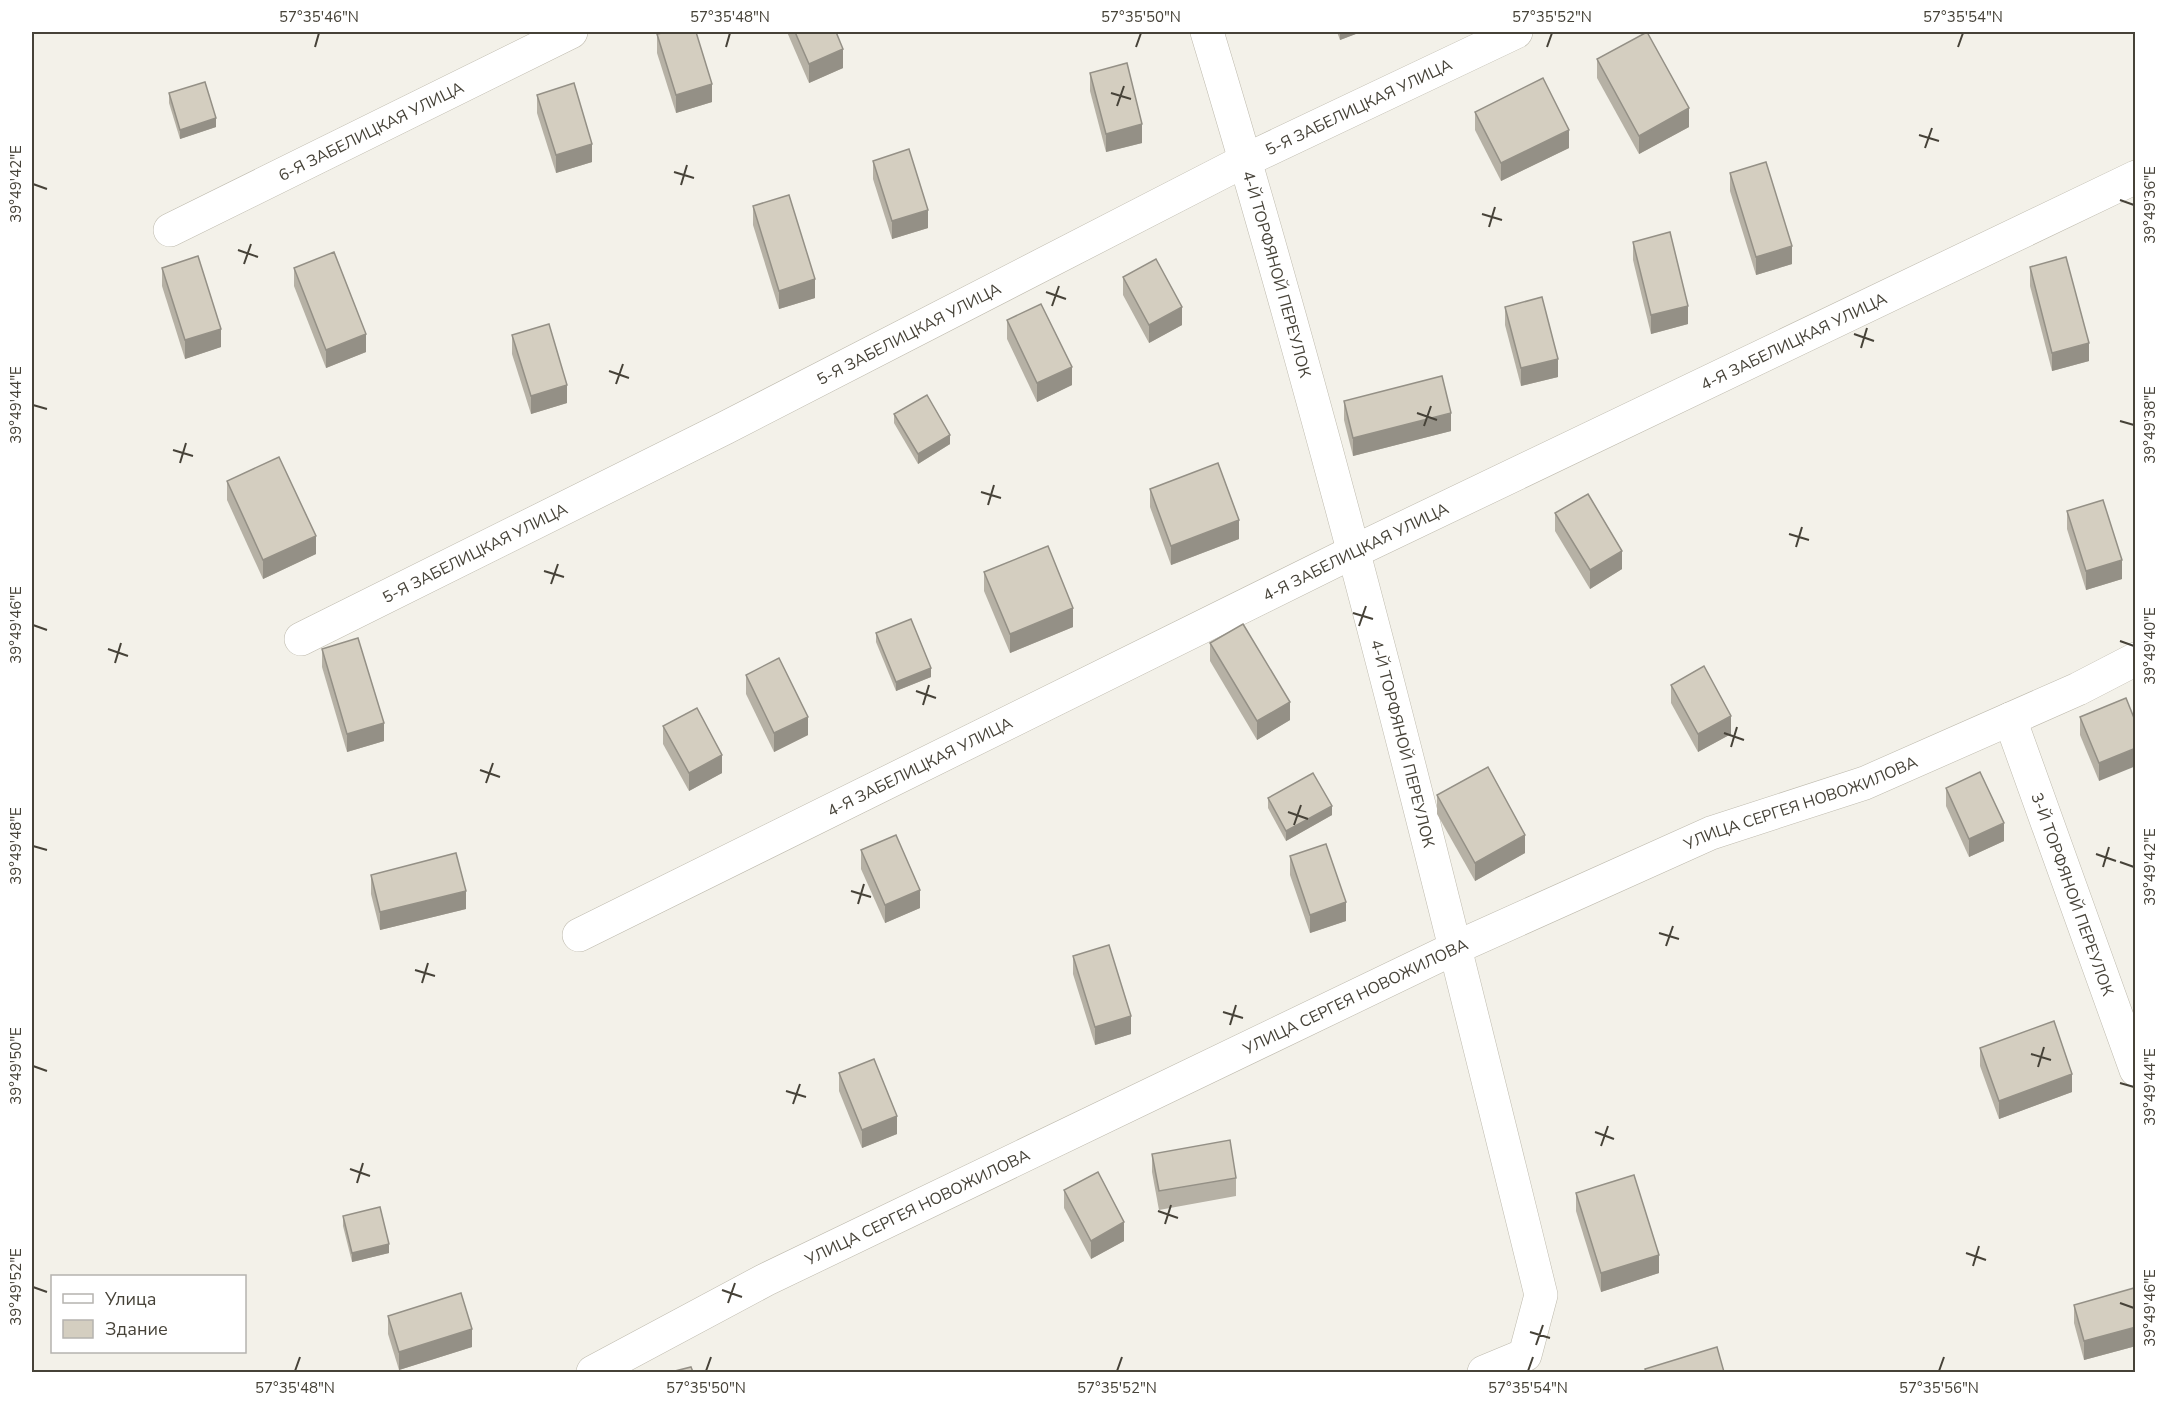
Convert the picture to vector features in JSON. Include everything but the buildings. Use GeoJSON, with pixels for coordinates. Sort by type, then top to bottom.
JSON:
{"type":"FeatureCollection","features":[{"type":"Feature","properties":{"kind":"street","name":"6-Я ЗАБЕЛИЦКАЯ УЛИЦА"},"geometry":{"type":"LineString","coordinates":[[170,230],[571,32]]}},
{"type":"Feature","properties":{"kind":"street","name":"4-Й ТОРФЯНОЙ ПЕРЕУЛОК"},"geometry":{"type":"LineString","coordinates":[[1207,32],[1246,160],[1355,551],[1541,1295],[1525,1355],[1484,1372]]}},
{"type":"Feature","properties":{"kind":"street","name":"5-Я ЗАБЕЛИЦКАЯ УЛИЦА"},"geometry":{"type":"LineString","coordinates":[[301,639],[725,428],[1246,160],[1516,32]]}},
{"type":"Feature","properties":{"kind":"street","name":"4-Я ЗАБЕЛИЦКАЯ УЛИЦА"},"geometry":{"type":"LineString","coordinates":[[579,935],[1355,551],[2136,177]]}},
{"type":"Feature","properties":{"kind":"street","name":"УЛИЦА СЕРГЕЯ НОВОЖИЛОВА"},"geometry":{"type":"LineString","coordinates":[[593,1372],[765,1280],[1455,948],[1711,833],[1865,783],[2078,689],[2136,659]]}},
{"type":"Feature","properties":{"kind":"street","name":"3-Й ТОРФЯНОЙ ПЕРЕУЛОК"},"geometry":{"type":"LineString","coordinates":[[2010,719],[2136,1070]]}}]}
